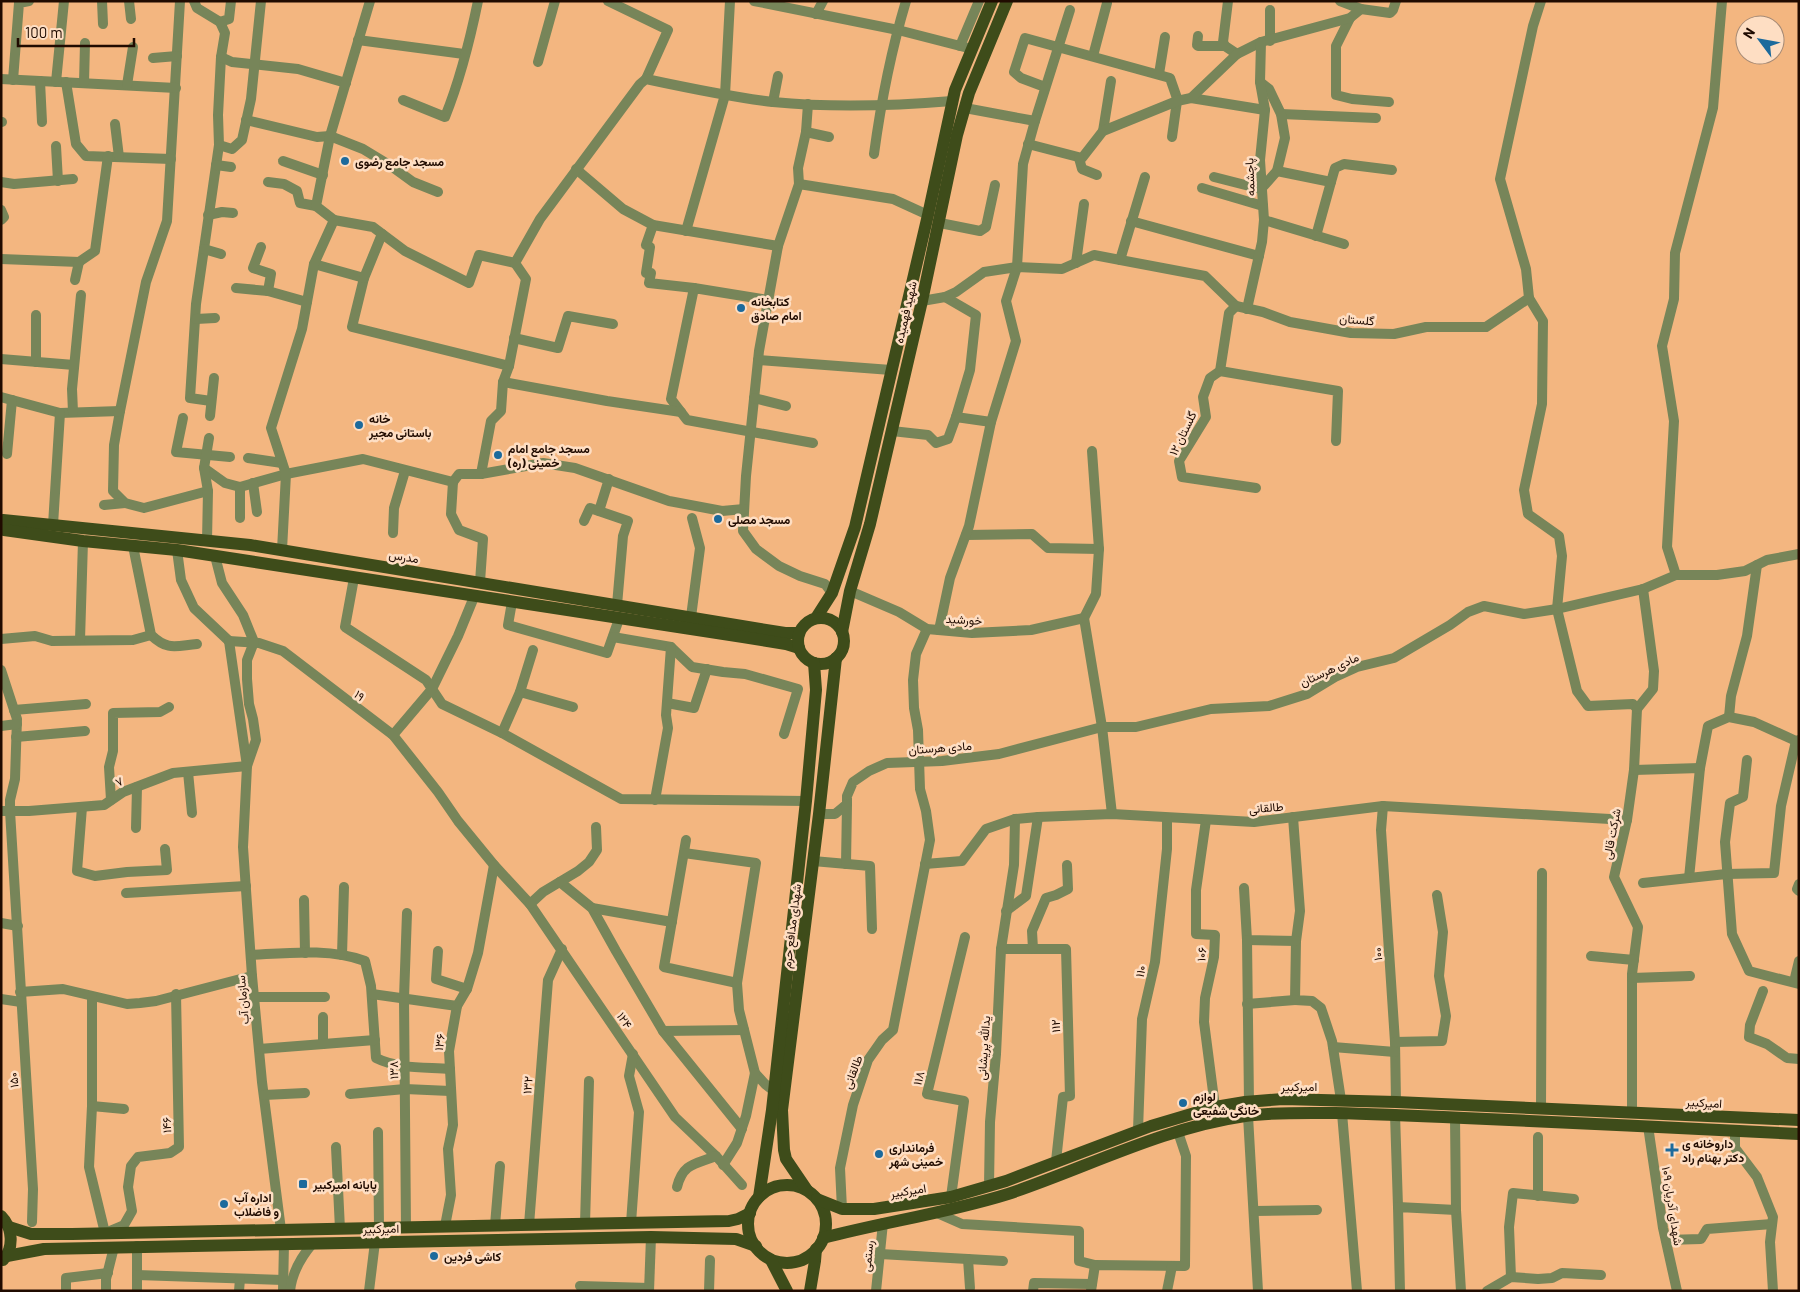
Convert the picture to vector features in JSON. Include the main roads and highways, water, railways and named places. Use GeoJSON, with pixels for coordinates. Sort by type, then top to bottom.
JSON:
{"type":"FeatureCollection","features":[{"type":"Feature","properties":{"kind":"main road","name":"شهید فهمیده"},"geometry":{"type":"LineString","coordinates":[[816,618],[832,593],[855,526],[966,47],[992,1]]}},
{"type":"Feature","properties":{"kind":"main road","name":"شهید فهمیده"},"geometry":{"type":"LineString","coordinates":[[842,632],[850,591],[860,562],[882,475],[940,224],[957,135],[981,63],[1007,1]]}},
{"type":"Feature","properties":{"kind":"main road"},"geometry":{"type":"LineString","coordinates":[[867,472],[874,477],[882,475]]}},
{"type":"Feature","properties":{"kind":"main road"},"geometry":{"type":"LineString","coordinates":[[863,492],[869,489],[877,495]]}},
{"type":"Feature","properties":{"kind":"main road","name":"مدرس"},"geometry":{"type":"LineString","coordinates":[[2,526],[53,525],[282,550],[785,633],[799,633]]}},
{"type":"Feature","properties":{"kind":"main road","name":"مدرس"},"geometry":{"type":"LineString","coordinates":[[2,526],[83,541],[177,550],[752,638],[799,648]]}},
{"type":"Feature","properties":{"kind":"main road"},"geometry":{"type":"LineString","coordinates":[[424,589],[425,573]]}},
{"type":"Feature","properties":{"kind":"main road"},"geometry":{"type":"LineString","coordinates":[[816,618],[829,619],[839,626],[842,632],[843,646],[836,658],[829,662],[814,663],[808,660],[799,648],[799,633],[803,626],[816,618]]}},
{"type":"Feature","properties":{"kind":"main road","name":"شهدای مدافع حرم"},"geometry":{"type":"LineString","coordinates":[[759,1197],[777,1110],[813,861],[836,658]]}},
{"type":"Feature","properties":{"kind":"main road","name":"شهدای مدافع حرم"},"geometry":{"type":"LineString","coordinates":[[806,1190],[786,1159],[774,1091],[806,802],[816,690],[814,663]]}},
{"type":"Feature","properties":{"kind":"main road","name":"امیرکبیر"},"geometry":{"type":"LineString","coordinates":[[817,1199],[842,1209],[874,1209],[951,1197],[989,1186],[1138,1130],[1215,1107],[1282,1099],[1341,1100],[1455,1117],[1799,1134]]}},
{"type":"Feature","properties":{"kind":"main road","name":"امیرکبیر"},"geometry":{"type":"LineString","coordinates":[[823,1238],[883,1223],[937,1213],[1009,1193],[1152,1140],[1214,1122],[1248,1116],[1281,1113],[1342,1113],[1395,1108],[1541,1109],[1799,1120]]}},
{"type":"Feature","properties":{"kind":"main road"},"geometry":{"type":"LineString","coordinates":[[1062,1159],[1074,1169]]}},
{"type":"Feature","properties":{"kind":"main road"},"geometry":{"type":"LineString","coordinates":[[772,1260],[785,1263],[799,1261],[811,1254],[823,1238],[825,1218],[817,1199],[806,1190],[794,1186],[780,1186],[768,1190],[759,1197],[750,1213],[750,1234],[756,1246],[777,1267],[787,1291]]}},
{"type":"Feature","properties":{"kind":"main road","name":"امیرکبیر"},"geometry":{"type":"LineString","coordinates":[[5,1222],[31,1228],[105,1234],[729,1221],[750,1213]]}},
{"type":"Feature","properties":{"kind":"main road"},"geometry":{"type":"LineString","coordinates":[[4,1259],[10,1247],[11,1237],[5,1222]]}},
{"type":"Feature","properties":{"kind":"main road"},"geometry":{"type":"LineString","coordinates":[[591,1224],[597,1238]]}},
{"type":"Feature","properties":{"kind":"main road"},"geometry":{"type":"LineString","coordinates":[[31,1228],[32,1250]]}},
{"type":"Feature","properties":{"kind":"main road","name":"امیرکبیر"},"geometry":{"type":"LineString","coordinates":[[4,1259],[32,1250],[137,1246],[652,1237],[736,1239],[756,1246]]}},
{"type":"Feature","properties":{"kind":"main road"},"geometry":{"type":"LineString","coordinates":[[810,1291],[816,1249]]}},
{"type":"Feature","properties":{"kind":"place","name":"مسجد جامع رضوی"},"geometry":{"type":"Point","coordinates":[345,161]}},
{"type":"Feature","properties":{"kind":"place","name":"کتابخانه امام صادق"},"geometry":{"type":"Point","coordinates":[741,308]}},
{"type":"Feature","properties":{"kind":"place","name":"خانه باستانی مجیر"},"geometry":{"type":"Point","coordinates":[359,425]}},
{"type":"Feature","properties":{"kind":"place","name":"مسجد جامع امام خمینی (ره)"},"geometry":{"type":"Point","coordinates":[498,455]}},
{"type":"Feature","properties":{"kind":"place","name":"مسجد مصلی"},"geometry":{"type":"Point","coordinates":[718,519]}},
{"type":"Feature","properties":{"kind":"place","name":"لوازم خانگی شفیعی"},"geometry":{"type":"Point","coordinates":[1183,1103]}},
{"type":"Feature","properties":{"kind":"place","name":"داروخانه ی دکتر بهنام راد"},"geometry":{"type":"Point","coordinates":[1672,1150]}},
{"type":"Feature","properties":{"kind":"place","name":"فرمانداری خمینی شهر"},"geometry":{"type":"Point","coordinates":[879,1154]}},
{"type":"Feature","properties":{"kind":"place","name":"پایانه امیرکبیر"},"geometry":{"type":"Point","coordinates":[303,1184]}},
{"type":"Feature","properties":{"kind":"place","name":"اداره آب و فاضلاب"},"geometry":{"type":"Point","coordinates":[224,1204]}},
{"type":"Feature","properties":{"kind":"place","name":"کاشی فردین"},"geometry":{"type":"Point","coordinates":[434,1256]}}]}
